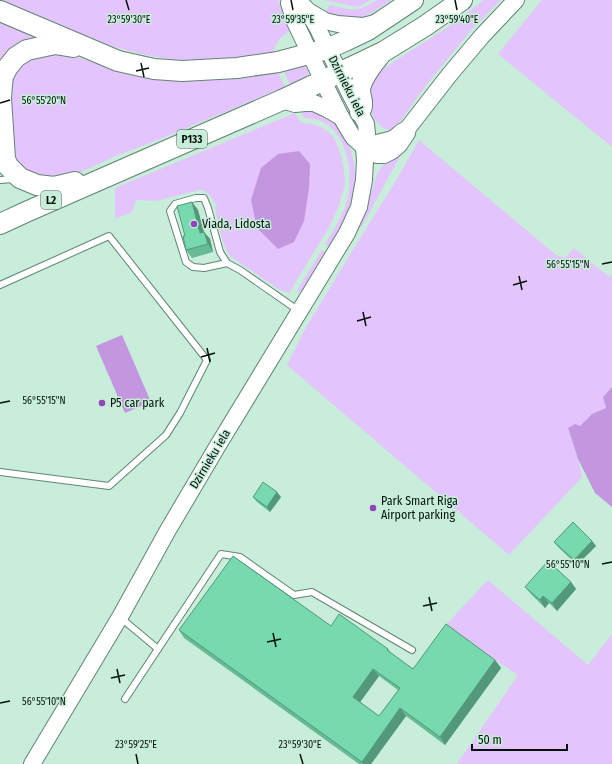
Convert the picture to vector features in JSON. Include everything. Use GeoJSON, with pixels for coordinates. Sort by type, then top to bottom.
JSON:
{"type":"FeatureCollection","features":[{"type":"Feature","properties":{"kind":"main road"},"geometry":{"type":"LineString","coordinates":[[0,11],[118,61],[154,69],[182,71],[237,68],[278,62],[319,52],[368,30],[413,0]]}},
{"type":"Feature","properties":{"kind":"main road","name":"P133"},"geometry":{"type":"LineString","coordinates":[[3,165],[8,166],[20,178],[37,185],[54,187],[103,178],[282,100],[383,52],[425,26],[462,0]]}},
{"type":"Feature","properties":{"kind":"main road"},"geometry":{"type":"LineString","coordinates":[[3,165],[2,85],[8,67],[16,57],[27,50],[55,44],[97,51]]}},
{"type":"Feature","properties":{"kind":"main road"},"geometry":{"type":"LineString","coordinates":[[360,112],[362,106],[360,95],[362,82],[371,66],[383,52]]}},
{"type":"Feature","properties":{"kind":"main road","name":"L2"},"geometry":{"type":"LineString","coordinates":[[0,224],[103,178]]}},
{"type":"Feature","properties":{"kind":"street"},"geometry":{"type":"LineString","coordinates":[[290,0],[289,3],[291,10],[319,52]]}},
{"type":"Feature","properties":{"kind":"street"},"geometry":{"type":"LineString","coordinates":[[364,147],[393,138],[408,128],[482,36],[516,0]]}},
{"type":"Feature","properties":{"kind":"street"},"geometry":{"type":"LineString","coordinates":[[303,6],[319,52]]}},
{"type":"Feature","properties":{"kind":"street"},"geometry":{"type":"LineString","coordinates":[[303,6],[325,21],[338,24],[363,26],[371,23],[377,23]]}},
{"type":"Feature","properties":{"kind":"street","name":"Dzirnieku iela"},"geometry":{"type":"LineString","coordinates":[[319,52],[331,77],[341,117],[353,137],[364,147]]}},
{"type":"Feature","properties":{"kind":"street","name":"Dzirnieku iela"},"geometry":{"type":"LineString","coordinates":[[32,764],[120,617],[179,511],[347,233],[359,207],[364,173],[364,147],[367,134],[366,124],[360,112],[331,77]]}},
{"type":"Feature","properties":{"kind":"street"},"geometry":{"type":"LineString","coordinates":[[282,100],[295,104],[314,104],[341,117]]}},
{"type":"Feature","properties":{"kind":"lane","name":"P133"},"geometry":{"type":"LineString","coordinates":[[0,180],[20,178]]}},
{"type":"Feature","properties":{"kind":"lane"},"geometry":{"type":"LineString","coordinates":[[227,263],[204,268],[193,268],[186,262],[170,211],[175,204],[196,198],[204,198],[220,252],[227,263],[240,270],[299,311]]}},
{"type":"Feature","properties":{"kind":"lane"},"geometry":{"type":"LineString","coordinates":[[0,285],[109,236],[207,360],[180,413],[166,435],[109,486],[0,472]]}},
{"type":"Feature","properties":{"kind":"lane"},"geometry":{"type":"LineString","coordinates":[[125,699],[221,554],[240,557],[294,595],[312,592],[412,650]]}},
{"type":"Feature","properties":{"kind":"lane"},"geometry":{"type":"LineString","coordinates":[[120,617],[158,649]]}},
{"type":"Feature","properties":{"kind":"shaded area"},"geometry":{"type":"Polygon","coordinates":[[[0,0],[278,0],[291,31],[278,41],[274,55],[215,62],[189,61],[140,54],[92,40],[0,3],[0,0]]]}},
{"type":"Feature","properties":{"kind":"shaded area"},"geometry":{"type":"Polygon","coordinates":[[[323,0],[371,0],[358,7],[323,0]]]}},
{"type":"Feature","properties":{"kind":"shaded area"},"geometry":{"type":"Polygon","coordinates":[[[377,0],[391,0],[372,12],[357,19],[345,20],[323,15],[330,5],[349,9],[359,9],[377,0]]]}},
{"type":"Feature","properties":{"kind":"shaded area"},"geometry":{"type":"Polygon","coordinates":[[[484,0],[501,0],[472,29],[427,84],[392,131],[383,128],[374,119],[368,104],[370,81],[381,70],[451,25],[484,0]]]}},
{"type":"Feature","properties":{"kind":"shaded area"},"geometry":{"type":"Polygon","coordinates":[[[542,0],[612,0],[612,147],[498,54],[542,0]]]}},
{"type":"Feature","properties":{"kind":"shaded area"},"geometry":{"type":"Polygon","coordinates":[[[0,20],[39,37],[0,72],[0,20]]]}},
{"type":"Feature","properties":{"kind":"shaded area"},"geometry":{"type":"Polygon","coordinates":[[[61,52],[120,71],[277,70],[285,87],[118,155],[66,179],[48,182],[16,165],[6,97],[17,66],[33,54],[61,52]]]}},
{"type":"Feature","properties":{"kind":"shaded area"},"geometry":{"type":"Polygon","coordinates":[[[304,64],[309,70],[307,76],[290,85],[283,68],[304,64]]]}},
{"type":"Feature","properties":{"kind":"shaded area"},"geometry":{"type":"Polygon","coordinates":[[[307,110],[318,113],[336,123],[340,128],[353,156],[355,182],[353,200],[349,213],[330,248],[325,244],[341,215],[348,197],[350,176],[349,165],[343,144],[338,135],[323,122],[304,118],[301,111],[307,110]]]}},
{"type":"Feature","properties":{"kind":"shaded area"},"geometry":{"type":"Polygon","coordinates":[[[295,113],[302,123],[313,124],[321,127],[332,135],[342,159],[345,185],[338,208],[328,229],[289,293],[280,290],[231,257],[225,247],[221,233],[215,207],[217,206],[216,203],[214,203],[211,196],[203,190],[156,201],[136,200],[132,212],[115,219],[115,188],[295,113]]]}},
{"type":"Feature","properties":{"kind":"shaded area"},"geometry":{"type":"Polygon","coordinates":[[[419,140],[556,255],[565,258],[574,248],[609,277],[612,274],[612,387],[603,397],[606,408],[592,414],[580,427],[568,428],[582,477],[509,555],[287,365],[304,331],[397,179],[419,140]]]}},
{"type":"Feature","properties":{"kind":"shaded area"},"geometry":{"type":"Polygon","coordinates":[[[404,149],[361,228],[359,226],[377,174],[383,165],[395,154],[404,149]]]}},
{"type":"Feature","properties":{"kind":"shaded area"},"geometry":{"type":"Polygon","coordinates":[[[299,151],[310,164],[309,188],[304,221],[294,242],[278,249],[257,228],[251,200],[261,168],[278,154],[299,151]]]}},
{"type":"Feature","properties":{"kind":"shaded area"},"geometry":{"type":"Polygon","coordinates":[[[322,250],[327,253],[305,288],[296,292],[322,250]]]}},
{"type":"Feature","properties":{"kind":"shaded area"},"geometry":{"type":"Polygon","coordinates":[[[122,335],[151,402],[125,413],[96,346],[122,335]]]}},
{"type":"Feature","properties":{"kind":"shaded area"},"geometry":{"type":"Polygon","coordinates":[[[612,387],[612,507],[595,493],[578,459],[568,428],[575,424],[580,426],[592,414],[606,408],[603,397],[612,387]]]}},
{"type":"Feature","properties":{"kind":"shaded area"},"geometry":{"type":"Polygon","coordinates":[[[488,580],[588,665],[612,634],[612,764],[457,764],[518,675],[444,627],[488,580]]]}},
{"type":"Feature","properties":{"kind":"building"},"geometry":{"type":"Polygon","coordinates":[[[192,202],[200,233],[204,232],[208,244],[186,250],[183,236],[185,236],[177,206],[192,202]]]}},
{"type":"Feature","properties":{"kind":"building"},"geometry":{"type":"Polygon","coordinates":[[[263,482],[277,492],[267,507],[253,497],[263,482]]]}},
{"type":"Feature","properties":{"kind":"building"},"geometry":{"type":"Polygon","coordinates":[[[573,522],[592,541],[574,560],[554,542],[573,522]]]}},
{"type":"Feature","properties":{"kind":"building"},"geometry":{"type":"Polygon","coordinates":[[[233,556],[331,626],[339,614],[413,669],[446,624],[495,660],[440,737],[400,708],[362,762],[179,630],[233,556]],[[373,669],[353,697],[379,716],[400,688],[373,669]]]}},
{"type":"Feature","properties":{"kind":"building"},"geometry":{"type":"Polygon","coordinates":[[[548,561],[571,582],[552,603],[543,596],[540,600],[525,587],[548,561]]]}},
{"type":"Feature","properties":{"kind":"place","name":"Viada, Lidosta"},"geometry":{"type":"Point","coordinates":[194,224]}},
{"type":"Feature","properties":{"kind":"place","name":"P5 car park"},"geometry":{"type":"Point","coordinates":[102,403]}},
{"type":"Feature","properties":{"kind":"place","name":"Park Smart Riga Airport parking"},"geometry":{"type":"Point","coordinates":[373,508]}}]}
